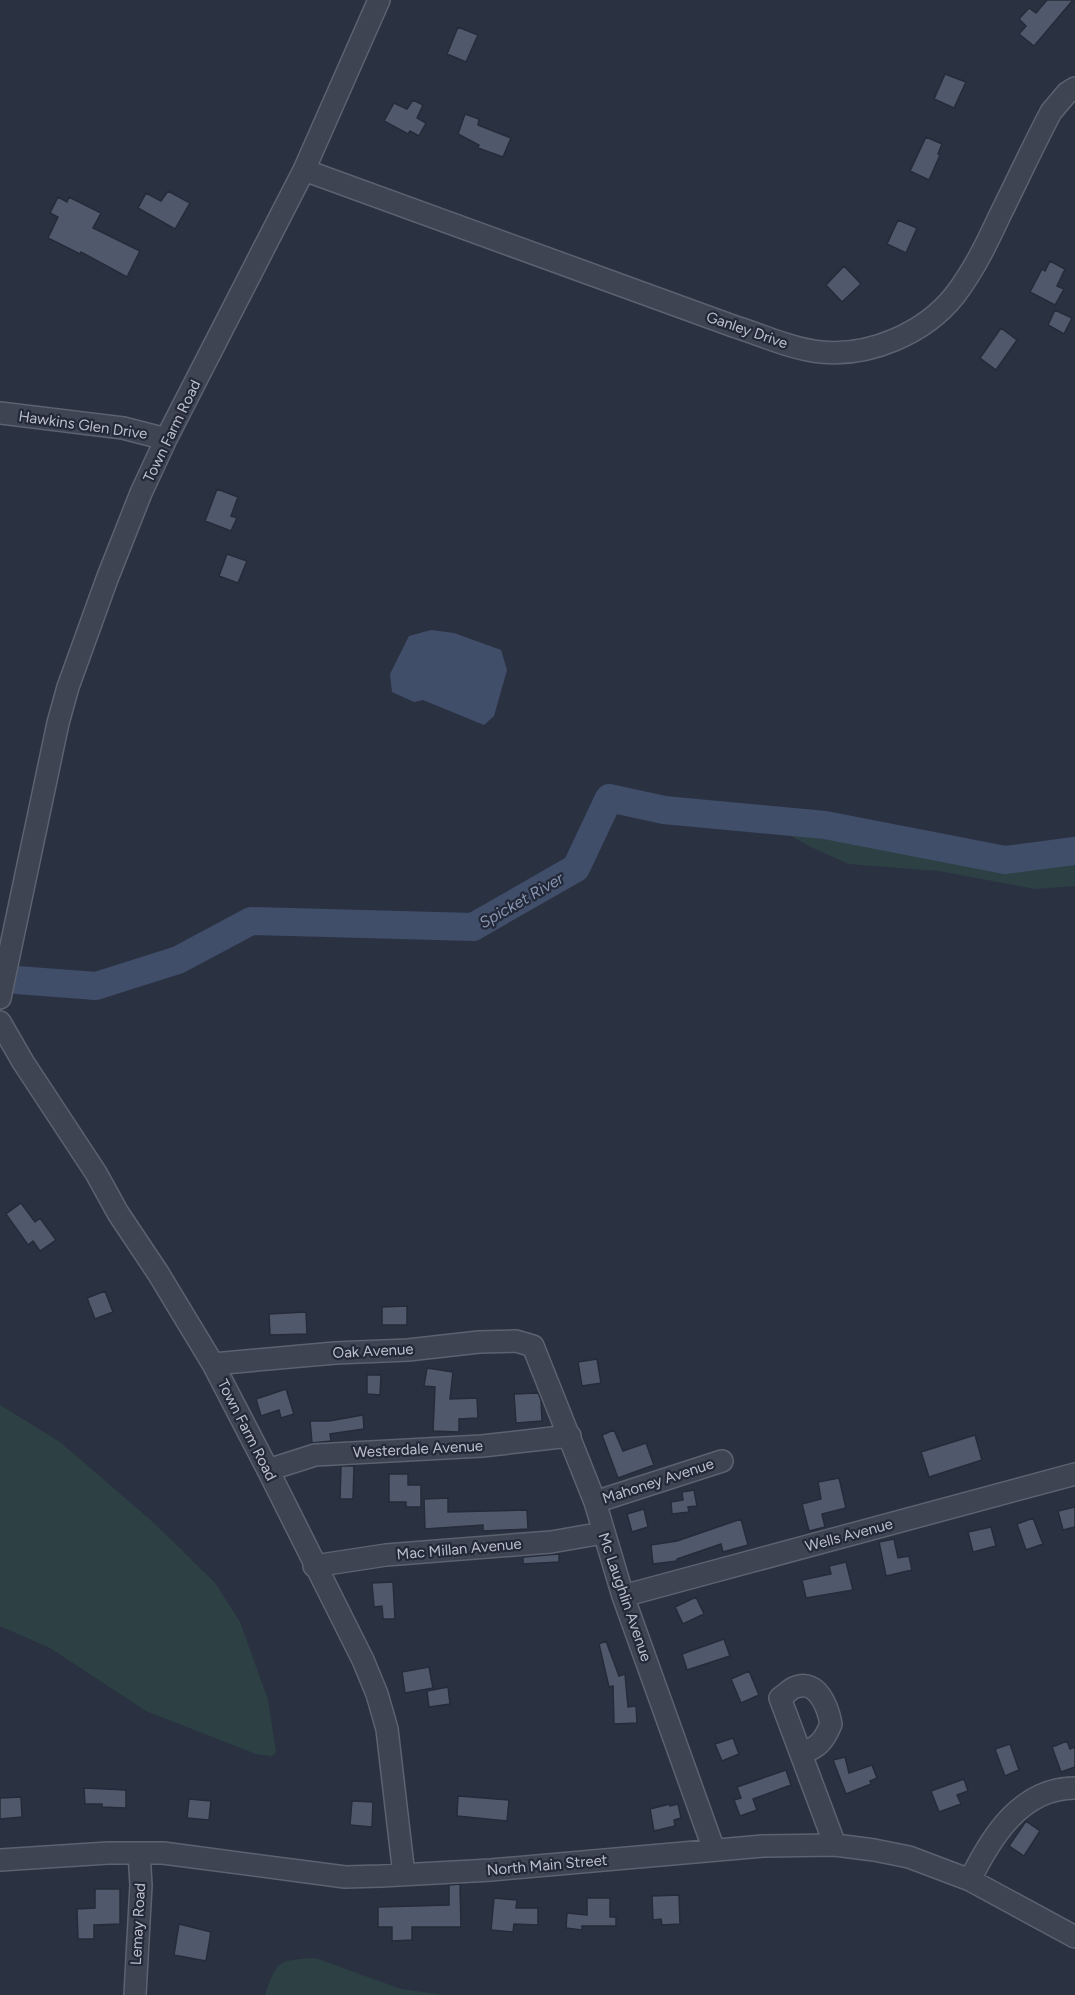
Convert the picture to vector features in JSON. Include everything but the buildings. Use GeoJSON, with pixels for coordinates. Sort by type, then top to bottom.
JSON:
{"type":"FeatureCollection","features":[{"type":"Feature","properties":{"kind":"street","name":"Town Farm Road"},"geometry":{"type":"LineString","coordinates":[[3,984],[58,723],[68,687],[112,568],[141,493],[166,439],[304,170],[379,0]]}},
{"type":"Feature","properties":{"kind":"street","name":"Ganley Drive"},"geometry":{"type":"LineString","coordinates":[[304,170],[722,322],[806,350],[860,351],[895,340],[926,322],[953,297],[982,252],[1051,112],[1067,93],[1075,88]]}},
{"type":"Feature","properties":{"kind":"street","name":"Hawkins Glen Drive"},"geometry":{"type":"LineString","coordinates":[[0,413],[123,428],[166,439]]}},
{"type":"Feature","properties":{"kind":"street","name":"Town Farm Road"},"geometry":{"type":"LineString","coordinates":[[0,1022],[213,1364],[363,1660],[387,1729],[404,1875]]}},
{"type":"Feature","properties":{"kind":"street","name":"Oak Avenue"},"geometry":{"type":"LineString","coordinates":[[213,1364],[335,1353],[408,1350],[479,1342],[516,1341],[533,1346]]}},
{"type":"Feature","properties":{"kind":"street","name":"Mc Laughlin Avenue"},"geometry":{"type":"LineString","coordinates":[[533,1346],[595,1502],[623,1596],[714,1850]]}},
{"type":"Feature","properties":{"kind":"street","name":"Westerdale Avenue"},"geometry":{"type":"LineString","coordinates":[[268,1470],[315,1455],[482,1446],[570,1436]]}},
{"type":"Feature","properties":{"kind":"street","name":"Mahoney Avenue"},"geometry":{"type":"LineString","coordinates":[[595,1502],[722,1461]]}},
{"type":"Feature","properties":{"kind":"street","name":"Wells Avenue"},"geometry":{"type":"LineString","coordinates":[[623,1596],[1075,1474]]}},
{"type":"Feature","properties":{"kind":"street","name":"Mac Millan Avenue"},"geometry":{"type":"LineString","coordinates":[[314,1566],[386,1555],[551,1542],[603,1533]]}},
{"type":"Feature","properties":{"kind":"street"},"geometry":{"type":"LineString","coordinates":[[801,1754],[835,1845]]}},
{"type":"Feature","properties":{"kind":"street"},"geometry":{"type":"LineString","coordinates":[[970,1880],[983,1852],[1017,1810],[1047,1792],[1075,1788]]}},
{"type":"Feature","properties":{"kind":"street","name":"North Main Street"},"geometry":{"type":"LineString","coordinates":[[0,1860],[139,1853],[199,1856],[345,1877],[525,1867],[763,1846],[835,1845],[909,1857],[970,1880],[1075,1937]]}},
{"type":"Feature","properties":{"kind":"street","name":"Lemay Road"},"geometry":{"type":"LineString","coordinates":[[135,1995],[141,1885],[139,1853]]}},
{"type":"Feature","properties":{"kind":"green space"},"geometry":{"type":"Polygon","coordinates":[[[802,827],[883,847],[955,852],[1075,842],[1075,886],[1035,889],[939,871],[849,864],[789,835],[802,827]]]}},
{"type":"Feature","properties":{"kind":"green space"},"geometry":{"type":"Polygon","coordinates":[[[0,1405],[60,1442],[155,1524],[215,1583],[240,1622],[268,1700],[276,1752],[272,1756],[256,1754],[146,1711],[50,1648],[0,1626],[0,1405]]]}},
{"type":"Feature","properties":{"kind":"green space"},"geometry":{"type":"Polygon","coordinates":[[[315,1958],[401,1989],[443,1995],[265,1995],[273,1975],[281,1964],[287,1961],[315,1958]]]}},
{"type":"Feature","properties":{"kind":"water"},"geometry":{"type":"Polygon","coordinates":[[[431,630],[454,633],[501,650],[507,670],[494,716],[484,725],[423,700],[414,702],[392,692],[390,674],[409,636],[431,630]]]}},
{"type":"Feature","properties":{"kind":"waterway","name":"Spicket River"},"geometry":{"type":"LineString","coordinates":[[0,976],[17,980],[96,986],[178,960],[251,921],[473,927],[576,868],[609,798],[664,810],[825,825],[1005,860],[1075,851]]}}]}
